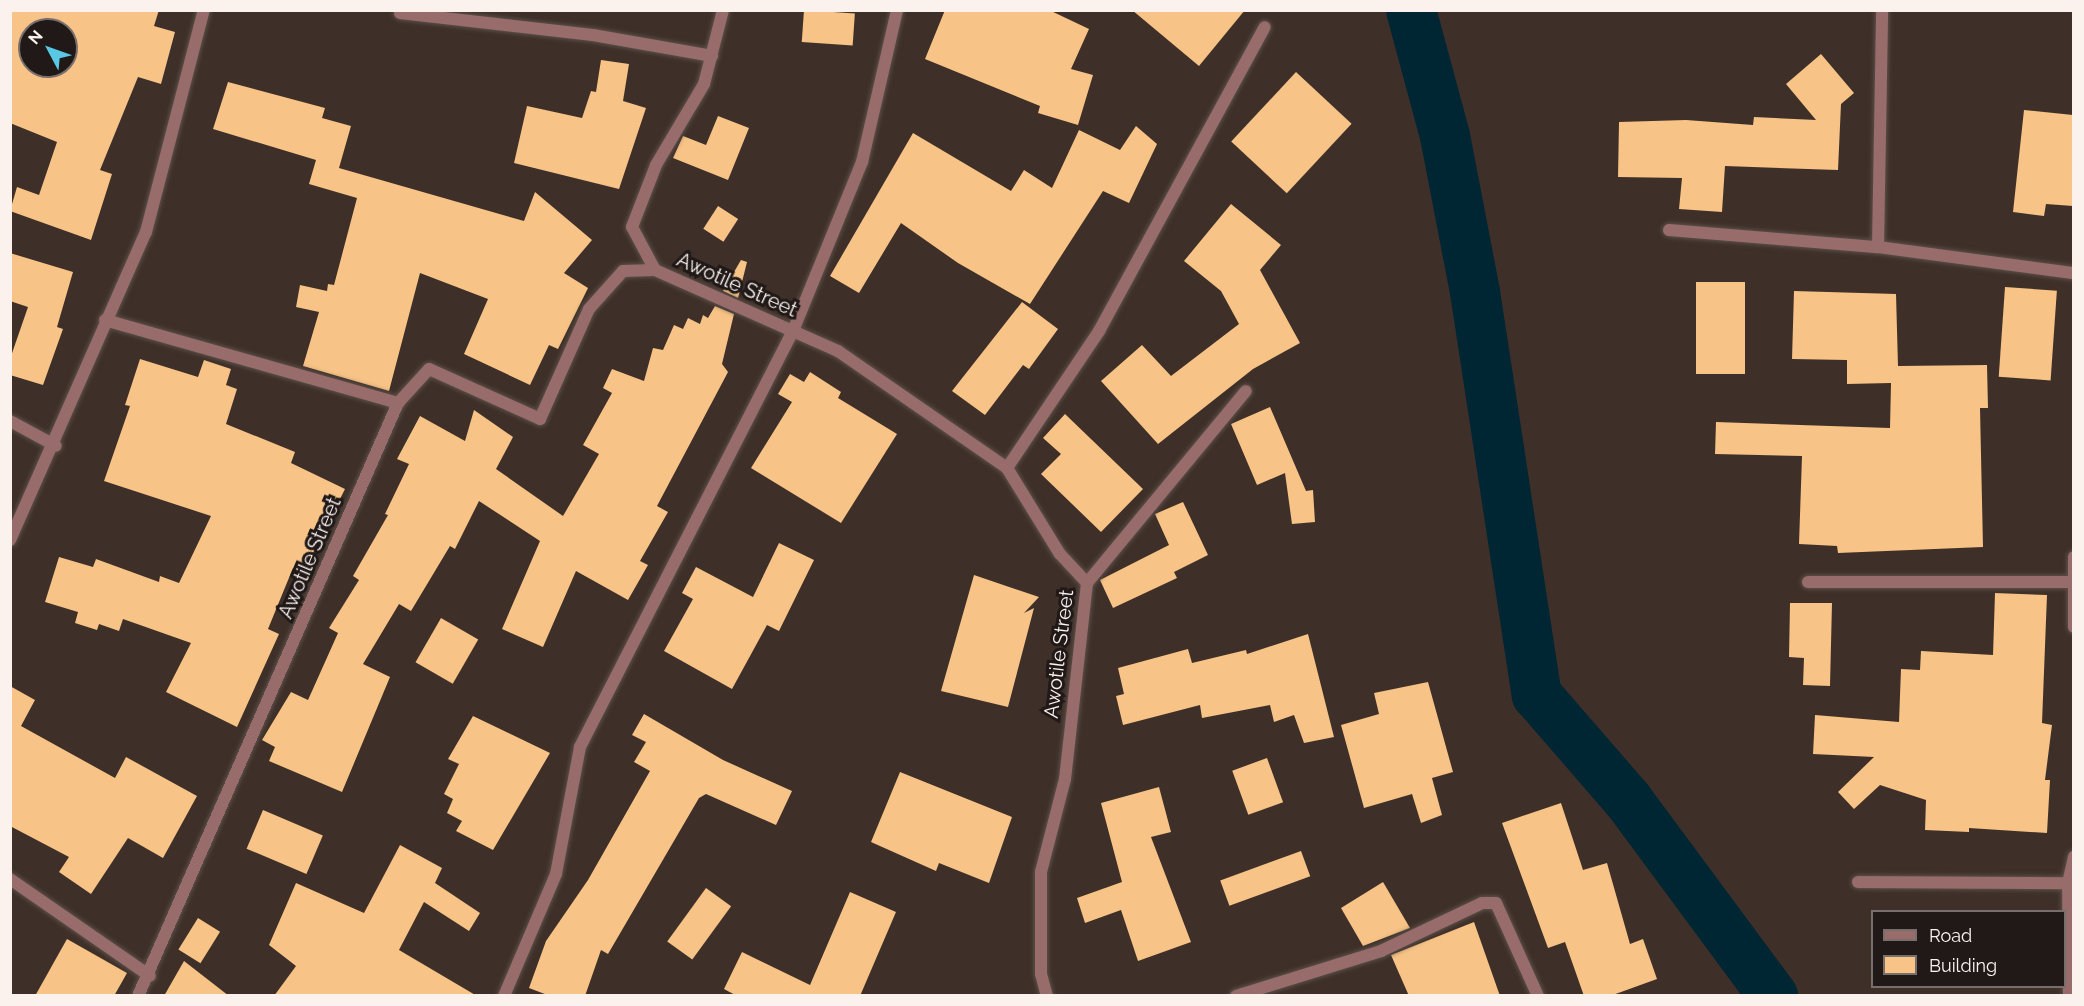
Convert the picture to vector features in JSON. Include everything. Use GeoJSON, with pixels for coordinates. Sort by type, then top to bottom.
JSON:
{"type":"FeatureCollection","features":[{"type":"Feature","properties":{"kind":"street"},"geometry":{"type":"LineString","coordinates":[[10,540],[56,446],[105,320],[146,232],[204,10]]}},
{"type":"Feature","properties":{"kind":"street"},"geometry":{"type":"LineString","coordinates":[[655,270],[632,227],[656,165],[704,84],[723,10]]}},
{"type":"Feature","properties":{"kind":"street"},"geometry":{"type":"LineString","coordinates":[[504,996],[556,874],[580,747],[793,331],[862,162],[897,10]]}},
{"type":"Feature","properties":{"kind":"street"},"geometry":{"type":"LineString","coordinates":[[1878,247],[1882,10]]}},
{"type":"Feature","properties":{"kind":"street"},"geometry":{"type":"LineString","coordinates":[[400,13],[593,35],[712,56]]}},
{"type":"Feature","properties":{"kind":"street"},"geometry":{"type":"LineString","coordinates":[[1007,468],[1099,331],[1265,27]]}},
{"type":"Feature","properties":{"kind":"street"},"geometry":{"type":"LineString","coordinates":[[1669,230],[1878,247],[2073,273]]}},
{"type":"Feature","properties":{"kind":"street","name":"Awotile Street"},"geometry":{"type":"LineString","coordinates":[[138,996],[150,976],[398,403],[429,369],[540,419],[589,309],[623,271],[655,270],[838,351],[1007,468],[1060,554],[1087,583],[1065,779],[1041,872],[1041,974],[1047,996]]}},
{"type":"Feature","properties":{"kind":"street"},"geometry":{"type":"LineString","coordinates":[[105,320],[398,403]]}},
{"type":"Feature","properties":{"kind":"street"},"geometry":{"type":"LineString","coordinates":[[1087,583],[1246,391]]}},
{"type":"Feature","properties":{"kind":"street"},"geometry":{"type":"LineString","coordinates":[[10,420],[56,446]]}},
{"type":"Feature","properties":{"kind":"street"},"geometry":{"type":"LineString","coordinates":[[2073,557],[2073,627]]}},
{"type":"Feature","properties":{"kind":"street"},"geometry":{"type":"LineString","coordinates":[[1808,582],[2072,582]]}},
{"type":"Feature","properties":{"kind":"street"},"geometry":{"type":"LineString","coordinates":[[2069,996],[2068,884],[2073,857]]}},
{"type":"Feature","properties":{"kind":"street"},"geometry":{"type":"LineString","coordinates":[[10,879],[150,976]]}},
{"type":"Feature","properties":{"kind":"street"},"geometry":{"type":"LineString","coordinates":[[1858,882],[2068,884]]}},
{"type":"Feature","properties":{"kind":"street"},"geometry":{"type":"LineString","coordinates":[[1236,996],[1381,951],[1482,903],[1496,903],[1538,996]]}},
{"type":"Feature","properties":{"kind":"building"},"geometry":{"type":"Polygon","coordinates":[[[10,10],[159,10],[154,26],[175,32],[161,84],[138,77],[100,170],[112,174],[91,240],[10,211],[17,187],[39,195],[57,142],[10,123],[10,10]]]}},
{"type":"Feature","properties":{"kind":"building"},"geometry":{"type":"Polygon","coordinates":[[[804,10],[855,14],[853,45],[802,42],[804,10]]]}},
{"type":"Feature","properties":{"kind":"building"},"geometry":{"type":"Polygon","coordinates":[[[945,10],[1049,10],[1089,29],[1071,69],[1093,75],[1078,125],[1038,113],[1040,106],[925,59],[945,10]]]}},
{"type":"Feature","properties":{"kind":"building"},"geometry":{"type":"Polygon","coordinates":[[[1132,10],[1245,10],[1199,66],[1132,10]]]}},
{"type":"Feature","properties":{"kind":"building"},"geometry":{"type":"Polygon","coordinates":[[[1821,54],[1854,93],[1841,104],[1838,170],[1725,166],[1722,212],[1679,209],[1682,178],[1618,177],[1619,122],[1686,120],[1753,125],[1754,117],[1816,120],[1786,84],[1821,54]]]}},
{"type":"Feature","properties":{"kind":"building"},"geometry":{"type":"Polygon","coordinates":[[[601,60],[629,64],[623,101],[646,108],[619,189],[514,163],[527,106],[582,118],[591,91],[596,92],[601,60]]]}},
{"type":"Feature","properties":{"kind":"building"},"geometry":{"type":"Polygon","coordinates":[[[1296,72],[1352,124],[1287,193],[1231,141],[1296,72]]]}},
{"type":"Feature","properties":{"kind":"building"},"geometry":{"type":"Polygon","coordinates":[[[228,82],[325,108],[322,118],[351,126],[339,168],[524,221],[535,192],[592,240],[564,273],[588,288],[558,349],[549,345],[530,385],[464,354],[488,299],[420,273],[389,391],[303,366],[319,312],[296,307],[300,285],[327,291],[328,284],[334,285],[357,198],[309,184],[316,160],[213,129],[228,82]]]}},
{"type":"Feature","properties":{"kind":"building"},"geometry":{"type":"Polygon","coordinates":[[[2024,110],[2073,115],[2073,206],[2046,204],[2044,216],[2013,212],[2024,110]]]}},
{"type":"Feature","properties":{"kind":"building"},"geometry":{"type":"Polygon","coordinates":[[[718,116],[749,128],[728,180],[673,158],[683,136],[706,145],[718,116]]]}},
{"type":"Feature","properties":{"kind":"building"},"geometry":{"type":"Polygon","coordinates":[[[1136,126],[1157,144],[1129,203],[1103,191],[1030,304],[958,263],[901,223],[859,293],[830,276],[913,133],[1011,191],[1024,170],[1052,188],[1079,130],[1120,150],[1136,126]]]}},
{"type":"Feature","properties":{"kind":"building"},"geometry":{"type":"Polygon","coordinates":[[[1231,204],[1281,245],[1260,270],[1300,343],[1253,369],[1158,444],[1101,381],[1142,345],[1171,376],[1239,324],[1221,291],[1184,261],[1231,204]]]}},
{"type":"Feature","properties":{"kind":"building"},"geometry":{"type":"Polygon","coordinates":[[[718,206],[738,219],[723,242],[703,229],[718,206]]]}},
{"type":"Feature","properties":{"kind":"building"},"geometry":{"type":"Polygon","coordinates":[[[10,253],[73,272],[57,327],[63,329],[43,385],[10,375],[10,359],[28,307],[10,301],[10,253]]]}},
{"type":"Feature","properties":{"kind":"building"},"geometry":{"type":"Polygon","coordinates":[[[741,260],[747,262],[738,298],[723,291],[741,260]]]}},
{"type":"Feature","properties":{"kind":"building"},"geometry":{"type":"Polygon","coordinates":[[[1696,282],[1745,282],[1745,374],[1696,374],[1696,282]]]}},
{"type":"Feature","properties":{"kind":"building"},"geometry":{"type":"Polygon","coordinates":[[[2005,287],[2057,291],[2051,380],[1999,377],[2005,287]]]}},
{"type":"Feature","properties":{"kind":"building"},"geometry":{"type":"Polygon","coordinates":[[[1794,291],[1896,294],[1898,366],[1987,365],[1988,408],[1980,408],[1983,547],[1838,553],[1837,546],[1799,544],[1802,456],[1715,454],[1716,422],[1890,428],[1891,383],[1847,384],[1847,360],[1792,359],[1794,291]]]}},
{"type":"Feature","properties":{"kind":"building"},"geometry":{"type":"Polygon","coordinates":[[[1022,302],[1058,329],[1029,369],[1023,365],[985,415],[952,391],[1022,302]]]}},
{"type":"Feature","properties":{"kind":"building"},"geometry":{"type":"Polygon","coordinates":[[[715,306],[734,314],[722,364],[728,372],[657,506],[668,512],[640,561],[648,565],[628,600],[576,571],[543,647],[502,629],[540,541],[479,501],[455,549],[450,546],[411,611],[399,604],[363,664],[390,677],[342,792],[269,761],[275,747],[262,740],[291,692],[308,700],[338,633],[329,628],[359,580],[353,576],[388,515],[385,514],[409,464],[397,459],[420,416],[465,441],[474,410],[513,437],[496,469],[563,516],[599,454],[583,445],[612,393],[603,388],[612,369],[644,381],[653,348],[663,350],[674,325],[683,329],[688,318],[700,324],[703,315],[708,318],[715,306]]]}},
{"type":"Feature","properties":{"kind":"building"},"geometry":{"type":"Polygon","coordinates":[[[140,359],[198,377],[204,360],[231,369],[226,385],[237,389],[226,424],[295,452],[291,463],[345,489],[303,573],[293,568],[268,629],[279,634],[237,727],[166,692],[191,643],[123,619],[119,631],[99,624],[97,630],[75,623],[78,612],[45,602],[59,557],[93,567],[96,559],[159,582],[160,576],[179,583],[211,516],[104,481],[130,406],[125,405],[140,359]]]}},
{"type":"Feature","properties":{"kind":"building"},"geometry":{"type":"Polygon","coordinates":[[[810,372],[841,392],[838,398],[897,434],[841,523],[751,468],[792,402],[778,394],[790,374],[804,382],[810,372]]]}},
{"type":"Feature","properties":{"kind":"building"},"geometry":{"type":"Polygon","coordinates":[[[1270,407],[1306,491],[1313,490],[1315,522],[1292,524],[1285,473],[1257,485],[1231,424],[1270,407]]]}},
{"type":"Feature","properties":{"kind":"building"},"geometry":{"type":"Polygon","coordinates":[[[1065,414],[1143,489],[1101,532],[1041,474],[1061,454],[1043,438],[1065,414]]]}},
{"type":"Feature","properties":{"kind":"building"},"geometry":{"type":"Polygon","coordinates":[[[1183,502],[1208,555],[1174,572],[1177,578],[1113,608],[1100,580],[1169,545],[1155,514],[1183,502]]]}},
{"type":"Feature","properties":{"kind":"building"},"geometry":{"type":"Polygon","coordinates":[[[779,543],[814,560],[779,631],[767,625],[732,689],[664,651],[693,599],[682,593],[696,567],[753,597],[779,543]]]}},
{"type":"Feature","properties":{"kind":"building"},"geometry":{"type":"Polygon","coordinates":[[[974,575],[1039,597],[1024,613],[1034,608],[1008,707],[941,691],[974,575]]]}},
{"type":"Feature","properties":{"kind":"building"},"geometry":{"type":"Polygon","coordinates":[[[1995,593],[2047,595],[2042,723],[2052,725],[2045,780],[2050,780],[2047,833],[1969,828],[1969,832],[1925,830],[1926,800],[1880,785],[1854,809],[1838,792],[1874,757],[1813,754],[1815,715],[1899,722],[1901,669],[1920,670],[1921,651],[1993,655],[1995,593]]]}},
{"type":"Feature","properties":{"kind":"building"},"geometry":{"type":"Polygon","coordinates":[[[1790,603],[1832,603],[1830,686],[1803,685],[1804,658],[1789,657],[1790,603]]]}},
{"type":"Feature","properties":{"kind":"building"},"geometry":{"type":"Polygon","coordinates":[[[441,618],[478,640],[453,684],[416,662],[441,618]]]}},
{"type":"Feature","properties":{"kind":"building"},"geometry":{"type":"Polygon","coordinates":[[[1308,634],[1334,737],[1304,743],[1294,715],[1274,722],[1270,705],[1202,718],[1200,705],[1123,725],[1116,696],[1124,694],[1118,668],[1188,649],[1192,663],[1246,650],[1247,654],[1308,634]]]}},
{"type":"Feature","properties":{"kind":"building"},"geometry":{"type":"Polygon","coordinates":[[[1428,682],[1453,772],[1432,778],[1442,815],[1421,823],[1412,794],[1364,808],[1341,725],[1379,714],[1374,693],[1428,682]]]}},
{"type":"Feature","properties":{"kind":"building"},"geometry":{"type":"Polygon","coordinates":[[[10,686],[35,700],[21,726],[115,778],[126,757],[197,796],[163,858],[128,838],[91,894],[59,872],[69,857],[10,826],[10,686]]]}},
{"type":"Feature","properties":{"kind":"building"},"geometry":{"type":"Polygon","coordinates":[[[644,714],[723,760],[792,791],[776,825],[706,794],[699,798],[608,954],[601,950],[585,996],[550,996],[529,988],[546,941],[588,880],[650,771],[634,762],[646,742],[632,735],[644,714]]]}},
{"type":"Feature","properties":{"kind":"building"},"geometry":{"type":"Polygon","coordinates":[[[473,716],[550,753],[493,850],[456,831],[462,821],[447,813],[453,799],[444,794],[459,764],[448,759],[473,716]]]}},
{"type":"Feature","properties":{"kind":"building"},"geometry":{"type":"Polygon","coordinates":[[[1267,758],[1283,802],[1248,815],[1232,771],[1267,758]]]}},
{"type":"Feature","properties":{"kind":"building"},"geometry":{"type":"Polygon","coordinates":[[[900,772],[1012,817],[989,883],[939,863],[936,871],[871,842],[900,772]]]}},
{"type":"Feature","properties":{"kind":"building"},"geometry":{"type":"Polygon","coordinates":[[[1159,787],[1171,832],[1151,837],[1191,942],[1138,961],[1121,910],[1085,923],[1077,898],[1122,882],[1101,803],[1159,787]]]}},
{"type":"Feature","properties":{"kind":"building"},"geometry":{"type":"Polygon","coordinates":[[[1561,803],[1583,870],[1607,863],[1630,944],[1643,939],[1657,979],[1610,996],[1584,996],[1565,942],[1548,948],[1502,823],[1561,803]]]}},
{"type":"Feature","properties":{"kind":"building"},"geometry":{"type":"Polygon","coordinates":[[[263,810],[323,835],[306,874],[247,849],[263,810]]]}},
{"type":"Feature","properties":{"kind":"building"},"geometry":{"type":"Polygon","coordinates":[[[400,845],[442,868],[435,883],[480,913],[469,931],[424,902],[399,950],[477,996],[274,996],[296,966],[269,945],[296,883],[364,913],[400,845]]]}},
{"type":"Feature","properties":{"kind":"building"},"geometry":{"type":"Polygon","coordinates":[[[1301,851],[1310,876],[1229,906],[1220,880],[1301,851]]]}},
{"type":"Feature","properties":{"kind":"building"},"geometry":{"type":"Polygon","coordinates":[[[1383,882],[1410,928],[1363,946],[1341,908],[1383,882]]]}},
{"type":"Feature","properties":{"kind":"building"},"geometry":{"type":"Polygon","coordinates":[[[706,888],[731,906],[692,960],[667,941],[706,888]]]}},
{"type":"Feature","properties":{"kind":"building"},"geometry":{"type":"Polygon","coordinates":[[[850,892],[896,912],[860,996],[737,996],[724,989],[742,952],[810,985],[850,892]]]}},
{"type":"Feature","properties":{"kind":"building"},"geometry":{"type":"Polygon","coordinates":[[[198,918],[220,932],[200,963],[178,949],[198,918]]]}},
{"type":"Feature","properties":{"kind":"building"},"geometry":{"type":"Polygon","coordinates":[[[1474,922],[1500,996],[1409,996],[1391,955],[1474,922]]]}},
{"type":"Feature","properties":{"kind":"building"},"geometry":{"type":"Polygon","coordinates":[[[67,939],[127,973],[114,996],[35,996],[67,939]]]}},
{"type":"Feature","properties":{"kind":"building"},"geometry":{"type":"Polygon","coordinates":[[[184,961],[229,996],[164,996],[184,961]]]}},
{"type":"Feature","properties":{"kind":"waterway"},"geometry":{"type":"LineString","coordinates":[[1411,10],[1445,136],[1475,292],[1537,695],[1628,800],[1773,996]]}}]}
